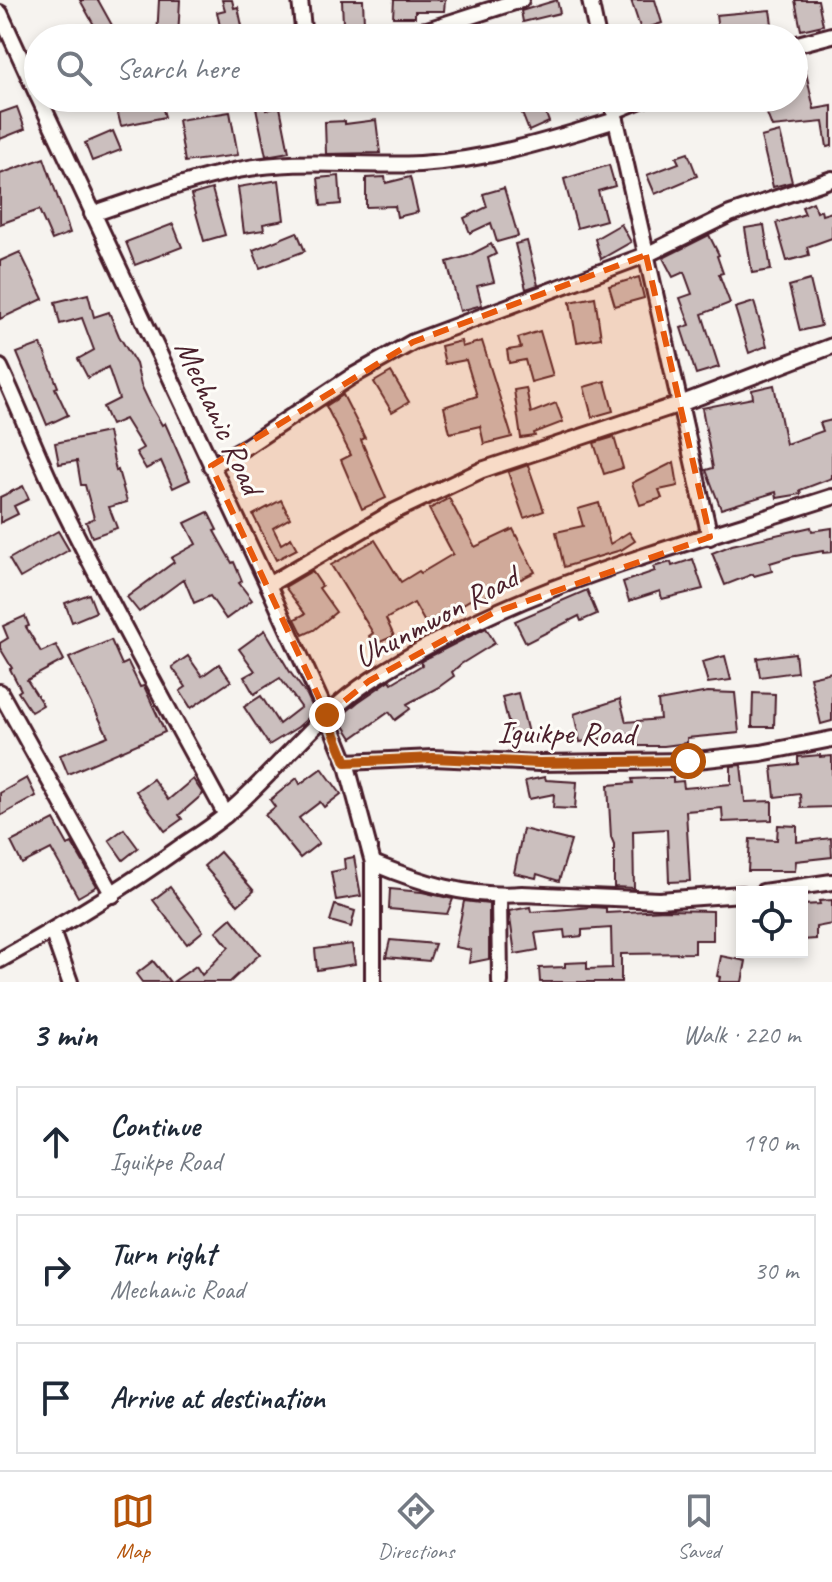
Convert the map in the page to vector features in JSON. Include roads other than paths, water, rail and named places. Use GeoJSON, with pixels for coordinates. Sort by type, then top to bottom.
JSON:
{"type":"FeatureCollection","features":[{"type":"Feature","properties":{"kind":"street"},"geometry":{"type":"LineString","coordinates":[[300,0],[303,24]]}},
{"type":"Feature","properties":{"kind":"street"},"geometry":{"type":"LineString","coordinates":[[446,24],[521,0]]}},
{"type":"Feature","properties":{"kind":"street"},"geometry":{"type":"LineString","coordinates":[[590,0],[595,24]]}},
{"type":"Feature","properties":{"kind":"street","name":"Mechanic Road"},"geometry":{"type":"LineString","coordinates":[[0,13],[24,63]]}},
{"type":"Feature","properties":{"kind":"street"},"geometry":{"type":"LineString","coordinates":[[808,41],[832,35]]}},
{"type":"Feature","properties":{"kind":"street","name":"Mechanic Road"},"geometry":{"type":"LineString","coordinates":[[47,112],[268,585],[346,762],[373,863],[373,982]]}},
{"type":"Feature","properties":{"kind":"street"},"geometry":{"type":"LineString","coordinates":[[92,214],[165,189],[240,170],[292,165],[447,161],[498,154],[609,112]]}},
{"type":"Feature","properties":{"kind":"street"},"geometry":{"type":"LineString","coordinates":[[614,112],[710,537]]}},
{"type":"Feature","properties":{"kind":"street"},"geometry":{"type":"LineString","coordinates":[[211,466],[247,446],[351,377],[413,342],[646,255],[730,214],[832,179]]}},
{"type":"Feature","properties":{"kind":"street"},"geometry":{"type":"LineString","coordinates":[[268,585],[395,511],[454,482],[526,453],[680,404],[832,346]]}},
{"type":"Feature","properties":{"kind":"street"},"geometry":{"type":"LineString","coordinates":[[0,367],[89,559],[147,673],[226,815]]}},
{"type":"Feature","properties":{"kind":"street","name":"Uhunmwon Road"},"geometry":{"type":"LineString","coordinates":[[0,960],[113,895],[226,815],[327,715],[369,681],[439,639],[552,588],[832,497]]}},
{"type":"Feature","properties":{"kind":"street"},"geometry":{"type":"LineString","coordinates":[[0,692],[113,895]]}},
{"type":"Feature","properties":{"kind":"street","name":"Iguikpe Road"},"geometry":{"type":"LineString","coordinates":[[346,762],[433,758],[539,763],[688,761],[761,753],[832,739]]}},
{"type":"Feature","properties":{"kind":"street"},"geometry":{"type":"LineString","coordinates":[[373,863],[431,886],[499,896],[522,894],[659,900],[736,894]]}},
{"type":"Feature","properties":{"kind":"street"},"geometry":{"type":"LineString","coordinates":[[804,886],[832,882]]}},
{"type":"Feature","properties":{"kind":"street"},"geometry":{"type":"LineString","coordinates":[[499,896],[500,982]]}},
{"type":"Feature","properties":{"kind":"street"},"geometry":{"type":"LineString","coordinates":[[52,931],[70,982]]}}]}
